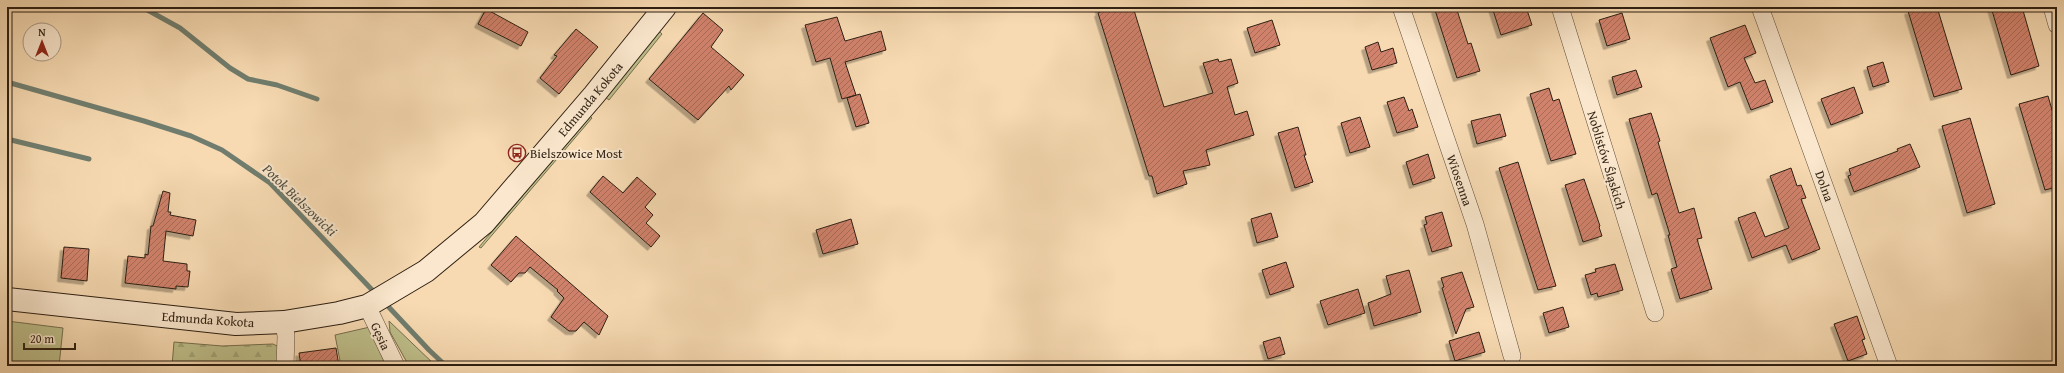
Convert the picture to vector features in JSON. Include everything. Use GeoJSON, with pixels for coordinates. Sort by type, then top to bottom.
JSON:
{"type":"FeatureCollection","features":[{"type":"Feature","properties":{"kind":"street","name":"Edmunda Kokota"},"geometry":{"type":"LineString","coordinates":[[7,299],[236,324],[284,322],[339,313],[376,301],[426,271],[484,223],[594,95],[665,7]]}},
{"type":"Feature","properties":{"kind":"street","name":"Wiosenna"},"geometry":{"type":"LineString","coordinates":[[1401,7],[1475,224],[1512,356]]}},
{"type":"Feature","properties":{"kind":"street","name":"Noblistów Śląskich"},"geometry":{"type":"LineString","coordinates":[[1560,7],[1655,313]]}},
{"type":"Feature","properties":{"kind":"street","name":"Dolna"},"geometry":{"type":"LineString","coordinates":[[1760,7],[1890,366]]}},
{"type":"Feature","properties":{"kind":"street"},"geometry":{"type":"LineString","coordinates":[[2052,7],[2057,25]]}},
{"type":"Feature","properties":{"kind":"street","name":"Gęsia"},"geometry":{"type":"LineString","coordinates":[[376,301],[396,366]]}},
{"type":"Feature","properties":{"kind":"street"},"geometry":{"type":"LineString","coordinates":[[284,322],[286,336],[285,366]]}},
{"type":"Feature","properties":{"kind":"green space"},"geometry":{"type":"Polygon","coordinates":[[[659,31],[662,34],[609,100],[605,97],[659,31]]]}},
{"type":"Feature","properties":{"kind":"green space"},"geometry":{"type":"Polygon","coordinates":[[[590,116],[592,118],[481,248],[479,247],[590,116]]]}},
{"type":"Feature","properties":{"kind":"green space"},"geometry":{"type":"Polygon","coordinates":[[[7,321],[63,328],[59,366],[7,366],[7,321]]]}},
{"type":"Feature","properties":{"kind":"green space"},"geometry":{"type":"Polygon","coordinates":[[[389,321],[436,366],[409,366],[390,332],[389,321]]]}},
{"type":"Feature","properties":{"kind":"green space"},"geometry":{"type":"Polygon","coordinates":[[[370,327],[386,366],[341,366],[335,335],[370,327]]]}},
{"type":"Feature","properties":{"kind":"green space"},"geometry":{"type":"Polygon","coordinates":[[[174,342],[222,346],[273,344],[279,347],[279,366],[172,366],[174,342]]]}},
{"type":"Feature","properties":{"kind":"building"},"geometry":{"type":"Polygon","coordinates":[[[1098,7],[1133,7],[1164,107],[1213,93],[1203,63],[1218,59],[1219,62],[1231,59],[1238,83],[1227,87],[1235,115],[1247,111],[1254,135],[1206,150],[1210,165],[1183,171],[1187,184],[1157,194],[1152,176],[1149,176],[1098,13],[1100,12],[1098,7]]]}},
{"type":"Feature","properties":{"kind":"building"},"geometry":{"type":"Polygon","coordinates":[[[1446,7],[1456,7],[1468,44],[1471,43],[1480,71],[1457,78],[1435,10],[1446,7]]]}},
{"type":"Feature","properties":{"kind":"building"},"geometry":{"type":"Polygon","coordinates":[[[1492,7],[1526,7],[1532,25],[1501,35],[1492,7]]]}},
{"type":"Feature","properties":{"kind":"building"},"geometry":{"type":"Polygon","coordinates":[[[1922,7],[1937,7],[1962,89],[1934,97],[1908,11],[1922,7]]]}},
{"type":"Feature","properties":{"kind":"building"},"geometry":{"type":"Polygon","coordinates":[[[1991,7],[2022,7],[2039,66],[2011,75],[1991,7]]]}},
{"type":"Feature","properties":{"kind":"building"},"geometry":{"type":"Polygon","coordinates":[[[486,9],[528,32],[521,46],[478,24],[486,9]]]}},
{"type":"Feature","properties":{"kind":"building"},"geometry":{"type":"Polygon","coordinates":[[[703,13],[723,30],[711,47],[744,75],[731,90],[729,86],[698,120],[649,79],[703,13]]]}},
{"type":"Feature","properties":{"kind":"building"},"geometry":{"type":"Polygon","coordinates":[[[1622,13],[1630,39],[1607,46],[1599,20],[1622,13]]]}},
{"type":"Feature","properties":{"kind":"building"},"geometry":{"type":"Polygon","coordinates":[[[837,17],[845,41],[881,31],[886,50],[845,62],[856,95],[842,99],[830,58],[816,62],[805,25],[837,17]]]}},
{"type":"Feature","properties":{"kind":"building"},"geometry":{"type":"Polygon","coordinates":[[[1272,20],[1280,45],[1255,53],[1247,28],[1272,20]]]}},
{"type":"Feature","properties":{"kind":"building"},"geometry":{"type":"Polygon","coordinates":[[[1745,25],[1756,53],[1744,58],[1755,83],[1765,80],[1773,102],[1751,110],[1740,82],[1728,87],[1710,38],[1745,25]]]}},
{"type":"Feature","properties":{"kind":"building"},"geometry":{"type":"Polygon","coordinates":[[[576,29],[598,47],[559,94],[540,78],[557,56],[554,55],[576,29]]]}},
{"type":"Feature","properties":{"kind":"building"},"geometry":{"type":"Polygon","coordinates":[[[1378,42],[1381,52],[1393,48],[1397,63],[1372,70],[1365,47],[1378,42]]]}},
{"type":"Feature","properties":{"kind":"building"},"geometry":{"type":"Polygon","coordinates":[[[1883,62],[1889,82],[1873,87],[1867,67],[1883,62]]]}},
{"type":"Feature","properties":{"kind":"building"},"geometry":{"type":"Polygon","coordinates":[[[1636,70],[1642,87],[1617,95],[1612,77],[1636,70]]]}},
{"type":"Feature","properties":{"kind":"building"},"geometry":{"type":"Polygon","coordinates":[[[1854,87],[1863,113],[1831,125],[1821,99],[1854,87]]]}},
{"type":"Feature","properties":{"kind":"building"},"geometry":{"type":"Polygon","coordinates":[[[1549,88],[1553,101],[1559,99],[1576,154],[1551,161],[1530,94],[1549,88]]]}},
{"type":"Feature","properties":{"kind":"building"},"geometry":{"type":"Polygon","coordinates":[[[860,94],[869,123],[856,127],[847,98],[860,94]]]}},
{"type":"Feature","properties":{"kind":"building"},"geometry":{"type":"Polygon","coordinates":[[[2048,96],[2057,127],[2057,187],[2045,190],[2019,104],[2048,96]]]}},
{"type":"Feature","properties":{"kind":"building"},"geometry":{"type":"Polygon","coordinates":[[[1404,97],[1409,111],[1412,109],[1418,127],[1397,133],[1387,102],[1404,97]]]}},
{"type":"Feature","properties":{"kind":"building"},"geometry":{"type":"Polygon","coordinates":[[[1651,113],[1679,213],[1694,208],[1702,238],[1697,239],[1712,289],[1680,299],[1671,269],[1677,267],[1668,235],[1670,235],[1657,193],[1652,195],[1629,119],[1651,113]]]}},
{"type":"Feature","properties":{"kind":"building"},"geometry":{"type":"Polygon","coordinates":[[[1500,114],[1506,136],[1477,144],[1471,121],[1500,114]]]}},
{"type":"Feature","properties":{"kind":"building"},"geometry":{"type":"Polygon","coordinates":[[[1360,117],[1370,147],[1350,153],[1341,123],[1360,117]]]}},
{"type":"Feature","properties":{"kind":"building"},"geometry":{"type":"Polygon","coordinates":[[[1970,118],[1995,204],[1967,213],[1942,126],[1970,118]]]}},
{"type":"Feature","properties":{"kind":"building"},"geometry":{"type":"Polygon","coordinates":[[[1298,127],[1306,155],[1304,155],[1313,182],[1295,188],[1278,133],[1298,127]]]}},
{"type":"Feature","properties":{"kind":"building"},"geometry":{"type":"Polygon","coordinates":[[[1910,144],[1920,167],[1854,192],[1848,176],[1851,175],[1849,169],[1898,151],[1897,149],[1910,144]]]}},
{"type":"Feature","properties":{"kind":"building"},"geometry":{"type":"Polygon","coordinates":[[[1428,154],[1435,178],[1413,185],[1406,162],[1428,154]]]}},
{"type":"Feature","properties":{"kind":"building"},"geometry":{"type":"Polygon","coordinates":[[[1518,162],[1556,286],[1538,290],[1499,168],[1518,162]]]}},
{"type":"Feature","properties":{"kind":"building"},"geometry":{"type":"Polygon","coordinates":[[[1791,168],[1797,186],[1801,185],[1806,198],[1801,199],[1820,249],[1792,260],[1786,245],[1752,258],[1738,218],[1755,212],[1765,237],[1789,228],[1770,176],[1791,168]]]}},
{"type":"Feature","properties":{"kind":"building"},"geometry":{"type":"Polygon","coordinates":[[[603,176],[623,193],[637,177],[656,194],[645,207],[653,215],[646,223],[660,236],[651,247],[590,192],[603,176]]]}},
{"type":"Feature","properties":{"kind":"building"},"geometry":{"type":"Polygon","coordinates":[[[1584,179],[1602,236],[1583,242],[1565,185],[1584,179]]]}},
{"type":"Feature","properties":{"kind":"building"},"geometry":{"type":"Polygon","coordinates":[[[163,191],[170,193],[168,212],[171,212],[170,215],[196,220],[193,236],[166,231],[163,261],[187,264],[187,271],[190,271],[188,287],[176,286],[176,289],[125,283],[128,256],[145,258],[145,254],[148,255],[151,226],[153,226],[163,191]]]}},
{"type":"Feature","properties":{"kind":"building"},"geometry":{"type":"Polygon","coordinates":[[[1442,212],[1452,246],[1432,252],[1424,225],[1427,224],[1425,217],[1442,212]]]}},
{"type":"Feature","properties":{"kind":"building"},"geometry":{"type":"Polygon","coordinates":[[[1271,213],[1278,237],[1257,243],[1251,219],[1271,213]]]}},
{"type":"Feature","properties":{"kind":"building"},"geometry":{"type":"Polygon","coordinates":[[[851,219],[858,244],[823,254],[816,230],[851,219]]]}},
{"type":"Feature","properties":{"kind":"building"},"geometry":{"type":"Polygon","coordinates":[[[516,236],[608,316],[599,335],[584,322],[576,331],[569,331],[551,317],[564,298],[557,291],[558,290],[530,267],[525,273],[519,273],[511,282],[491,265],[516,236]]]}},
{"type":"Feature","properties":{"kind":"building"},"geometry":{"type":"Polygon","coordinates":[[[64,247],[89,249],[87,281],[61,278],[64,247]]]}},
{"type":"Feature","properties":{"kind":"building"},"geometry":{"type":"Polygon","coordinates":[[[1286,262],[1294,287],[1270,295],[1262,270],[1286,262]]]}},
{"type":"Feature","properties":{"kind":"building"},"geometry":{"type":"Polygon","coordinates":[[[1615,264],[1623,290],[1598,297],[1597,293],[1591,295],[1585,275],[1596,272],[1595,269],[1615,264]]]}},
{"type":"Feature","properties":{"kind":"building"},"geometry":{"type":"Polygon","coordinates":[[[1409,270],[1421,312],[1374,326],[1368,303],[1391,294],[1386,276],[1409,270]]]}},
{"type":"Feature","properties":{"kind":"building"},"geometry":{"type":"Polygon","coordinates":[[[1462,272],[1474,307],[1466,309],[1456,334],[1442,288],[1444,287],[1441,278],[1462,272]]]}},
{"type":"Feature","properties":{"kind":"building"},"geometry":{"type":"Polygon","coordinates":[[[1358,289],[1365,313],[1328,325],[1320,301],[1358,289]]]}},
{"type":"Feature","properties":{"kind":"building"},"geometry":{"type":"Polygon","coordinates":[[[1563,307],[1569,327],[1549,333],[1543,313],[1563,307]]]}},
{"type":"Feature","properties":{"kind":"building"},"geometry":{"type":"Polygon","coordinates":[[[1857,316],[1865,339],[1862,340],[1867,354],[1848,361],[1834,324],[1857,316]]]}},
{"type":"Feature","properties":{"kind":"building"},"geometry":{"type":"Polygon","coordinates":[[[1479,332],[1485,352],[1455,361],[1449,341],[1479,332]]]}},
{"type":"Feature","properties":{"kind":"building"},"geometry":{"type":"Polygon","coordinates":[[[1280,337],[1285,354],[1268,359],[1263,342],[1280,337]]]}},
{"type":"Feature","properties":{"kind":"building"},"geometry":{"type":"Polygon","coordinates":[[[336,348],[339,366],[301,366],[299,353],[336,348]]]}},
{"type":"Feature","properties":{"kind":"waterway"},"geometry":{"type":"LineString","coordinates":[[142,7],[180,28],[230,68],[248,79],[277,85],[317,99]]}},
{"type":"Feature","properties":{"kind":"waterway","name":"Potok Bielszowicki"},"geometry":{"type":"LineString","coordinates":[[7,82],[144,121],[191,136],[222,150],[270,183],[377,295]]}},
{"type":"Feature","properties":{"kind":"waterway"},"geometry":{"type":"LineString","coordinates":[[7,139],[89,159]]}},
{"type":"Feature","properties":{"kind":"waterway","name":"Potok Bielszowicki"},"geometry":{"type":"LineString","coordinates":[[384,302],[446,366]]}},
{"type":"Feature","properties":{"kind":"place","name":"Bielszowice Most"},"geometry":{"type":"Point","coordinates":[517,153]}}]}
